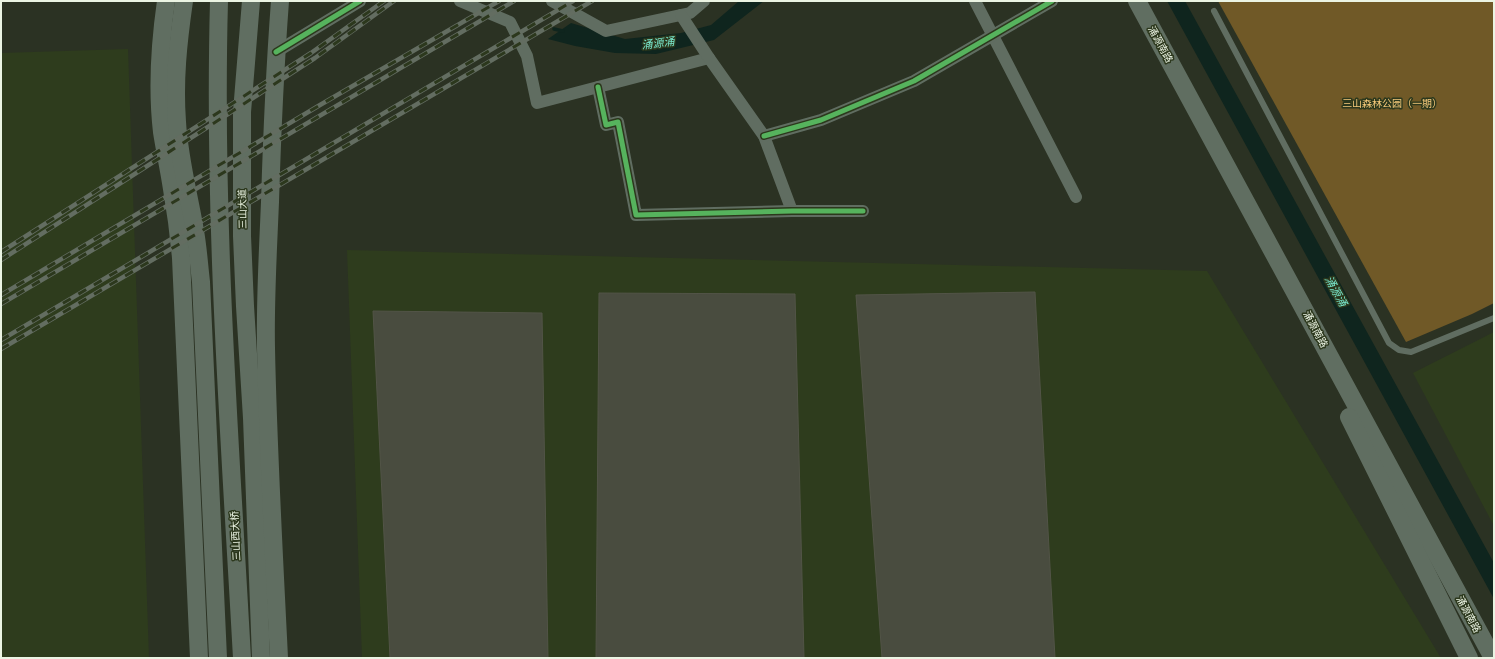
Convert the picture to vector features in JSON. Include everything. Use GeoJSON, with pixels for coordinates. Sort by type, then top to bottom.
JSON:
{"type":"FeatureCollection","features":[{"type":"Feature","properties":{"kind":"main road"},"geometry":{"type":"LineString","coordinates":[[166,1],[161,48],[161,113],[162,131],[178,229],[182,265],[199,658]]}},
{"type":"Feature","properties":{"kind":"main road"},"geometry":{"type":"LineString","coordinates":[[184,1],[176,68],[177,124],[183,172],[195,230],[201,282],[218,658]]}},
{"type":"Feature","properties":{"kind":"main road","name":"三山西大桥"},"geometry":{"type":"LineString","coordinates":[[219,1],[217,122],[220,230],[228,413],[242,658]]}},
{"type":"Feature","properties":{"kind":"main road","name":"三山大道"},"geometry":{"type":"LineString","coordinates":[[251,1],[242,112],[242,158],[245,306],[252,418]]}},
{"type":"Feature","properties":{"kind":"main road"},"geometry":{"type":"LineString","coordinates":[[278,658],[268,425],[266,281],[276,52],[280,1]]}},
{"type":"Feature","properties":{"kind":"main road","name":"涌源南路"},"geometry":{"type":"LineString","coordinates":[[1128,1],[1352,422],[1470,658]]}},
{"type":"Feature","properties":{"kind":"main road","name":"涌源南路"},"geometry":{"type":"LineString","coordinates":[[1137,1],[1493,658]]}},
{"type":"Feature","properties":{"kind":"main road","name":"三山西大桥"},"geometry":{"type":"LineString","coordinates":[[252,418],[261,658]]}},
{"type":"Feature","properties":{"kind":"street"},"geometry":{"type":"LineString","coordinates":[[276,52],[360,1]]}},
{"type":"Feature","properties":{"kind":"street"},"geometry":{"type":"LineString","coordinates":[[460,1],[510,22],[526,56],[537,103],[709,58]]}},
{"type":"Feature","properties":{"kind":"street"},"geometry":{"type":"LineString","coordinates":[[552,1],[606,31],[690,13],[704,1]]}},
{"type":"Feature","properties":{"kind":"street"},"geometry":{"type":"LineString","coordinates":[[975,1],[1076,197]]}},
{"type":"Feature","properties":{"kind":"street"},"geometry":{"type":"LineString","coordinates":[[764,136],[821,120],[914,81],[1052,1]]}},
{"type":"Feature","properties":{"kind":"street"},"geometry":{"type":"LineString","coordinates":[[681,15],[709,58],[764,136],[792,211]]}},
{"type":"Feature","properties":{"kind":"street"},"geometry":{"type":"LineString","coordinates":[[598,88],[606,125],[618,122],[636,215],[792,211],[863,211]]}},
{"type":"Feature","properties":{"kind":"lane"},"geometry":{"type":"LineString","coordinates":[[1214,11],[1390,343],[1399,350],[1411,352],[1494,318]]}},
{"type":"Feature","properties":{"kind":"shaded area"},"geometry":{"type":"Polygon","coordinates":[[[128,49],[149,658],[1,658],[1,53],[128,49]]]}},
{"type":"Feature","properties":{"kind":"shaded area"},"geometry":{"type":"Polygon","coordinates":[[[347,250],[1207,271],[1441,658],[362,658],[347,250]]]}},
{"type":"Feature","properties":{"kind":"shaded area"},"geometry":{"type":"Polygon","coordinates":[[[1494,332],[1494,526],[1413,373],[1494,332]]]}},
{"type":"Feature","properties":{"kind":"green space","name":"三山森林公园（一期）"},"geometry":{"type":"Polygon","coordinates":[[[1218,1],[1494,1],[1494,303],[1406,342],[1218,1]]]}},
{"type":"Feature","properties":{"kind":"water"},"geometry":{"type":"Polygon","coordinates":[[[739,1],[764,1],[714,40],[656,54],[615,53],[575,46],[548,39],[571,23],[625,39],[681,33],[711,25],[739,1]]]}},
{"type":"Feature","properties":{"kind":"water"},"geometry":{"type":"Polygon","coordinates":[[[1167,1],[1185,1],[1494,563],[1494,599],[1167,1]]]}},
{"type":"Feature","properties":{"kind":"building"},"geometry":{"type":"Polygon","coordinates":[[[1035,292],[1055,658],[882,658],[856,295],[1035,292]]]}},
{"type":"Feature","properties":{"kind":"building"},"geometry":{"type":"Polygon","coordinates":[[[599,293],[795,294],[804,658],[596,658],[599,293]]]}},
{"type":"Feature","properties":{"kind":"building"},"geometry":{"type":"Polygon","coordinates":[[[373,311],[542,313],[548,658],[390,658],[373,311]]]}},
{"type":"Feature","properties":{"kind":"waterway","name":"涌源涌"},"geometry":{"type":"LineString","coordinates":[[554,29],[563,31]]}},
{"type":"Feature","properties":{"kind":"railway"},"geometry":{"type":"LineString","coordinates":[[1,252],[311,53],[384,1]]}},
{"type":"Feature","properties":{"kind":"railway"},"geometry":{"type":"LineString","coordinates":[[1,260],[315,58],[394,1]]}},
{"type":"Feature","properties":{"kind":"railway"},"geometry":{"type":"LineString","coordinates":[[1,295],[320,105],[499,1]]}},
{"type":"Feature","properties":{"kind":"railway"},"geometry":{"type":"LineString","coordinates":[[1,304],[514,1]]}},
{"type":"Feature","properties":{"kind":"railway"},"geometry":{"type":"LineString","coordinates":[[1,340],[573,1]]}},
{"type":"Feature","properties":{"kind":"railway"},"geometry":{"type":"LineString","coordinates":[[1,349],[592,1]]}},
{"type":"Feature","properties":{"kind":"cycle path"},"geometry":{"type":"LineString","coordinates":[[276,52],[360,1]]}},
{"type":"Feature","properties":{"kind":"cycle path"},"geometry":{"type":"LineString","coordinates":[[764,136],[821,120],[914,81],[1052,1]]}},
{"type":"Feature","properties":{"kind":"cycle path"},"geometry":{"type":"LineString","coordinates":[[598,87],[606,125],[618,122],[636,215],[792,211],[863,211]]}}]}
